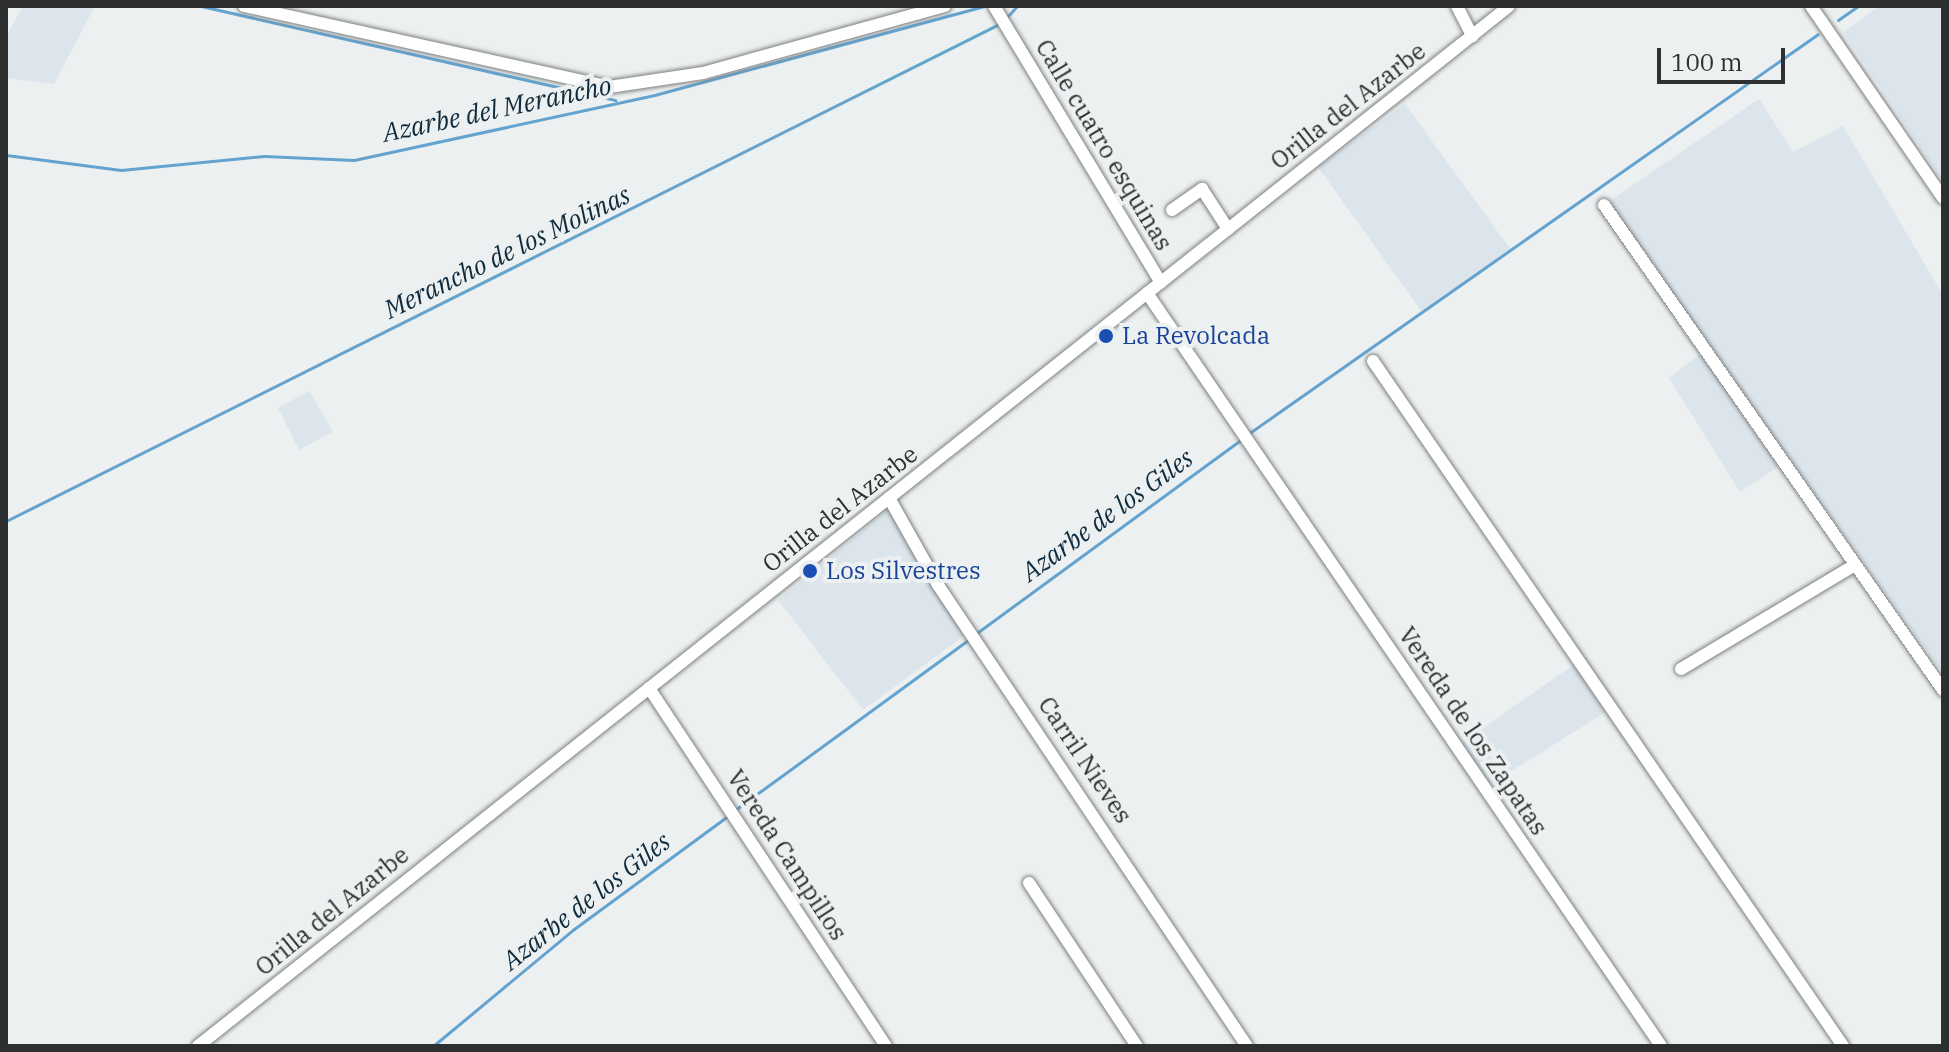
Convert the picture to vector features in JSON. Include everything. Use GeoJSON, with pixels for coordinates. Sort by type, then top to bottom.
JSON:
{"type":"FeatureCollection","features":[{"type":"Feature","properties":{"kind":"street"},"geometry":{"type":"LineString","coordinates":[[244,6],[609,87],[703,73],[945,6]]}},
{"type":"Feature","properties":{"kind":"street","name":"Calle cuatro esquinas"},"geometry":{"type":"LineString","coordinates":[[994,6],[1161,283]]}},
{"type":"Feature","properties":{"kind":"street"},"geometry":{"type":"LineString","coordinates":[[1457,6],[1472,36]]}},
{"type":"Feature","properties":{"kind":"street","name":"Orilla del Azarbe"},"geometry":{"type":"LineString","coordinates":[[198,1046],[1509,6]]}},
{"type":"Feature","properties":{"kind":"street"},"geometry":{"type":"LineString","coordinates":[[1811,6],[1943,198]]}},
{"type":"Feature","properties":{"kind":"street"},"geometry":{"type":"LineString","coordinates":[[1172,210],[1202,189],[1228,229]]}},
{"type":"Feature","properties":{"kind":"street"},"geometry":{"type":"LineString","coordinates":[[1604,205],[1943,690]]}},
{"type":"Feature","properties":{"kind":"street","name":"Vereda de los Zapatas"},"geometry":{"type":"LineString","coordinates":[[1147,293],[1661,1046]]}},
{"type":"Feature","properties":{"kind":"street"},"geometry":{"type":"LineString","coordinates":[[1373,361],[1751,905],[1843,1046]]}},
{"type":"Feature","properties":{"kind":"street","name":"Carril Nieves"},"geometry":{"type":"LineString","coordinates":[[889,498],[938,585],[1247,1046]]}},
{"type":"Feature","properties":{"kind":"street"},"geometry":{"type":"LineString","coordinates":[[1681,669],[1855,565]]}},
{"type":"Feature","properties":{"kind":"street","name":"Vereda Campillos"},"geometry":{"type":"LineString","coordinates":[[649,688],[886,1046]]}},
{"type":"Feature","properties":{"kind":"street"},"geometry":{"type":"LineString","coordinates":[[1029,883],[1137,1046]]}},
{"type":"Feature","properties":{"kind":"shaded area"},"geometry":{"type":"Polygon","coordinates":[[[23,6],[95,6],[54,84],[6,78],[6,37],[23,6]]]}},
{"type":"Feature","properties":{"kind":"shaded area"},"geometry":{"type":"Polygon","coordinates":[[[1880,6],[1943,6],[1943,181],[1843,32],[1880,6]]]}},
{"type":"Feature","properties":{"kind":"shaded area"},"geometry":{"type":"Polygon","coordinates":[[[1759,99],[1793,152],[1843,126],[1943,295],[1943,673],[1790,459],[1740,492],[1669,378],[1710,347],[1608,202],[1759,99]]]}},
{"type":"Feature","properties":{"kind":"shaded area"},"geometry":{"type":"Polygon","coordinates":[[[1405,104],[1511,250],[1422,312],[1318,167],[1405,104]]]}},
{"type":"Feature","properties":{"kind":"shaded area"},"geometry":{"type":"Polygon","coordinates":[[[309,391],[333,432],[299,450],[278,408],[309,391]]]}},
{"type":"Feature","properties":{"kind":"shaded area"},"geometry":{"type":"Polygon","coordinates":[[[889,509],[965,635],[863,710],[778,600],[889,509]]]}},
{"type":"Feature","properties":{"kind":"shaded area"},"geometry":{"type":"Polygon","coordinates":[[[1585,657],[1617,705],[1489,785],[1461,743],[1585,657]]]}},
{"type":"Feature","properties":{"kind":"waterway"},"geometry":{"type":"LineString","coordinates":[[201,6],[615,100]]}},
{"type":"Feature","properties":{"kind":"waterway","name":"Azarbe del Merancho"},"geometry":{"type":"LineString","coordinates":[[6,155],[121,170],[264,156],[354,160],[658,94],[985,6]]}},
{"type":"Feature","properties":{"kind":"waterway","name":"Merancho de los Molinas"},"geometry":{"type":"LineString","coordinates":[[1006,18],[1017,6]]}},
{"type":"Feature","properties":{"kind":"waterway","name":"Azarbe de los Giles"},"geometry":{"type":"LineString","coordinates":[[1838,20],[1858,6]]}},
{"type":"Feature","properties":{"kind":"waterway","name":"Merancho de los Molinas"},"geometry":{"type":"LineString","coordinates":[[6,521],[1001,23]]}},
{"type":"Feature","properties":{"kind":"waterway","name":"Azarbe de los Giles"},"geometry":{"type":"LineString","coordinates":[[1248,434],[1818,34]]}},
{"type":"Feature","properties":{"kind":"waterway","name":"Azarbe de los Giles"},"geometry":{"type":"LineString","coordinates":[[974,635],[1242,439]]}},
{"type":"Feature","properties":{"kind":"waterway","name":"Azarbe de los Giles"},"geometry":{"type":"LineString","coordinates":[[735,810],[968,640]]}},
{"type":"Feature","properties":{"kind":"waterway","name":"Azarbe de los Giles"},"geometry":{"type":"LineString","coordinates":[[433,1046],[574,929],[729,815]]}},
{"type":"Feature","properties":{"kind":"place","name":"La Revolcada"},"geometry":{"type":"Point","coordinates":[1106,336]}},
{"type":"Feature","properties":{"kind":"place","name":"Los Silvestres"},"geometry":{"type":"Point","coordinates":[810,571]}}]}
